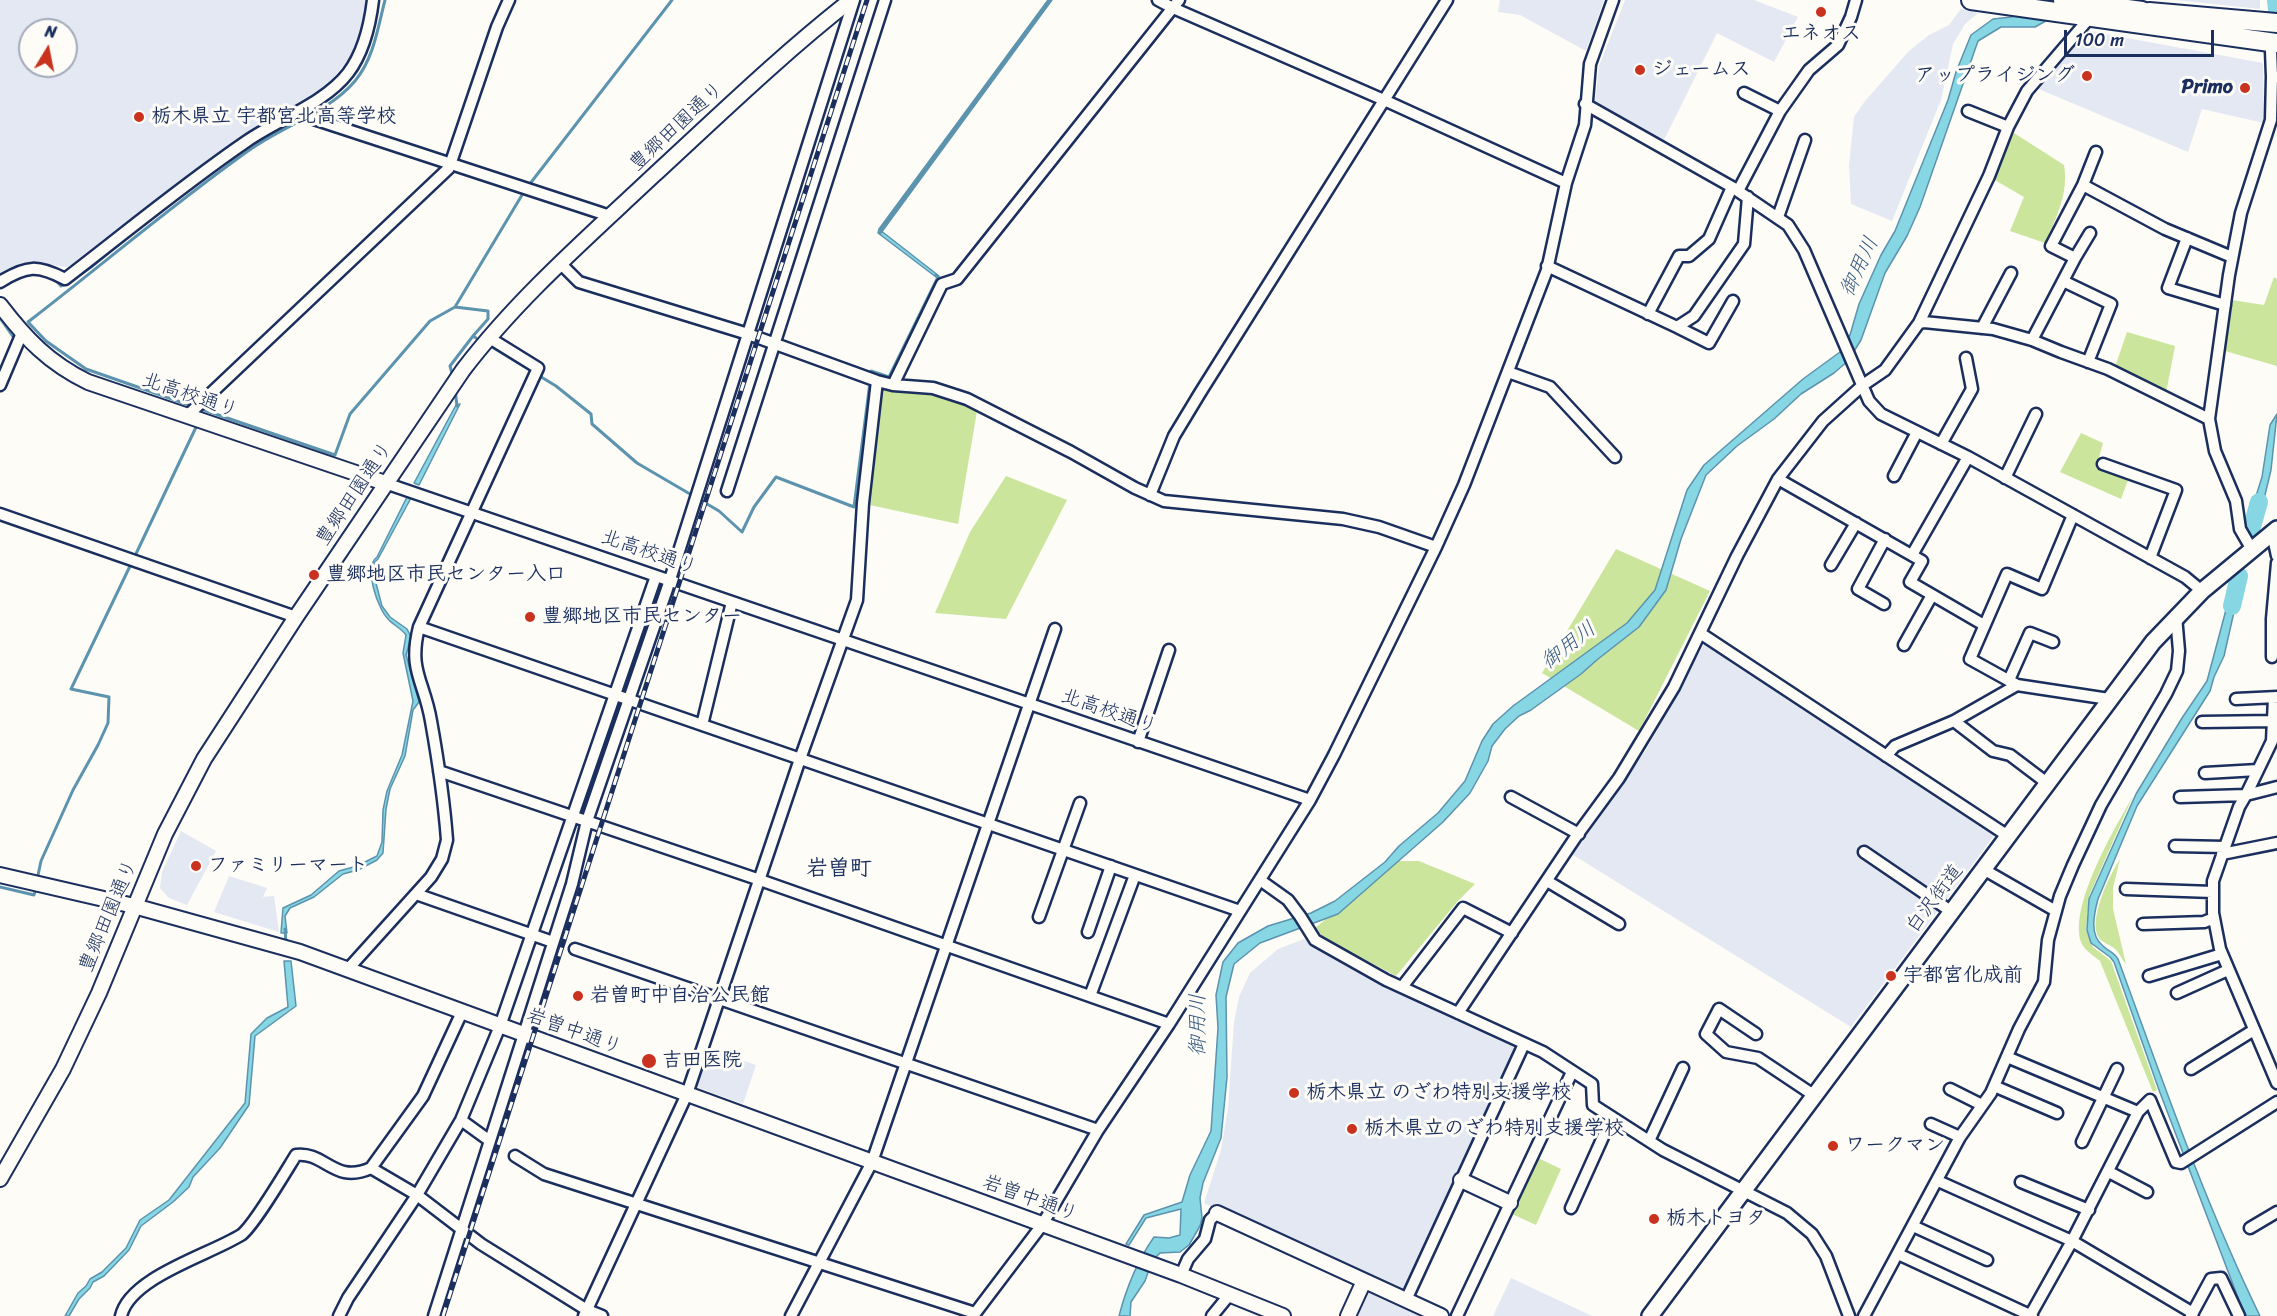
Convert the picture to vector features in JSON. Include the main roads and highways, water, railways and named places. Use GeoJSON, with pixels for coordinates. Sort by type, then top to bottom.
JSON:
{"type":"FeatureCollection","features":[{"type":"Feature","properties":{"kind":"highway"},"geometry":{"type":"LineString","coordinates":[[1971,0],[2007,5],[2149,12],[2277,23]]}},
{"type":"Feature","properties":{"kind":"highway"},"geometry":{"type":"LineString","coordinates":[[2063,0],[2093,11],[2233,37],[2275,48]]}},
{"type":"Feature","properties":{"kind":"highway"},"geometry":{"type":"LineString","coordinates":[[2149,12],[2277,31]]}},
{"type":"Feature","properties":{"kind":"main road","name":"白沢街道"},"geometry":{"type":"LineString","coordinates":[[1650,1316],[2109,699],[2176,616],[2202,591],[2274,531]]}},
{"type":"Feature","properties":{"kind":"water"},"geometry":{"type":"Polygon","coordinates":[[[1050,0],[880,230],[939,276],[936,277],[878,233],[879,229],[1050,0]]]}},
{"type":"Feature","properties":{"kind":"water"},"geometry":{"type":"Polygon","coordinates":[[[2053,0],[2083,0],[2035,27],[2001,27],[1978,41],[1920,207],[1907,236],[1885,273],[1861,340],[1848,361],[1801,394],[1774,419],[1737,446],[1706,475],[1681,539],[1666,590],[1639,627],[1581,674],[1519,716],[1505,729],[1492,746],[1488,761],[1470,793],[1443,822],[1338,914],[1260,943],[1234,964],[1226,997],[1227,1077],[1221,1138],[1203,1183],[1200,1198],[1202,1218],[1200,1226],[1189,1245],[1180,1252],[1160,1253],[1152,1261],[1145,1281],[1131,1302],[1130,1316],[1119,1316],[1133,1275],[1154,1237],[1169,1238],[1180,1235],[1181,1209],[1146,1218],[1129,1245],[1126,1244],[1144,1215],[1182,1202],[1190,1175],[1211,1131],[1218,1028],[1216,995],[1223,962],[1238,943],[1268,926],[1311,913],[1335,901],[1385,862],[1399,846],[1438,813],[1465,781],[1482,741],[1493,724],[1513,706],[1627,623],[1655,590],[1687,490],[1704,465],[1803,379],[1840,352],[1850,335],[1859,304],[1881,255],[1895,231],[1948,100],[1971,35],[1993,19],[2011,17],[2053,0]]]}},
{"type":"Feature","properties":{"kind":"water"},"geometry":{"type":"Polygon","coordinates":[[[460,404],[419,485],[414,483],[456,405],[460,404]]]}},
{"type":"Feature","properties":{"kind":"water"},"geometry":{"type":"Polygon","coordinates":[[[2277,414],[2271,470],[2258,524],[2246,528],[2262,477],[2270,425],[2277,414]]]}},
{"type":"Feature","properties":{"kind":"water"},"geometry":{"type":"Polygon","coordinates":[[[407,497],[411,498],[374,563],[373,572],[382,606],[390,617],[407,629],[411,637],[406,655],[419,702],[413,710],[405,756],[390,789],[386,809],[383,853],[377,860],[358,870],[343,874],[314,897],[290,908],[285,916],[287,933],[281,933],[283,908],[311,895],[339,871],[357,866],[377,856],[382,842],[383,810],[387,791],[402,755],[413,701],[403,653],[406,635],[384,614],[376,598],[371,570],[373,562],[407,497]]]}},
{"type":"Feature","properties":{"kind":"water"},"geometry":{"type":"Polygon","coordinates":[[[2241,581],[2224,656],[2210,691],[2137,806],[2098,899],[2094,930],[2099,941],[2118,959],[2202,1184],[2260,1316],[2245,1316],[2159,1090],[2114,962],[2091,943],[2087,930],[2089,899],[2136,794],[2207,681],[2231,591],[2233,586],[2241,581]]]}},
{"type":"Feature","properties":{"kind":"water"},"geometry":{"type":"Polygon","coordinates":[[[284,961],[291,961],[296,1006],[255,1036],[249,1105],[220,1148],[193,1177],[189,1187],[141,1226],[129,1250],[104,1276],[93,1282],[69,1316],[65,1316],[78,1293],[90,1279],[102,1272],[126,1248],[140,1220],[169,1200],[245,1103],[251,1034],[267,1018],[288,1007],[284,961]]]}},
{"type":"Feature","properties":{"kind":"waterway"},"geometry":{"type":"LineString","coordinates":[[192,406],[86,369],[46,341],[28,322],[261,142],[318,111],[344,92],[355,81],[367,62],[385,0]]}},
{"type":"Feature","properties":{"kind":"waterway"},"geometry":{"type":"LineString","coordinates":[[529,185],[672,0]]}},
{"type":"Feature","properties":{"kind":"waterway"},"geometry":{"type":"LineString","coordinates":[[880,233],[1051,0]]}},
{"type":"Feature","properties":{"kind":"waterway"},"geometry":{"type":"LineString","coordinates":[[2276,0],[2277,11]]}},
{"type":"Feature","properties":{"kind":"waterway"},"geometry":{"type":"LineString","coordinates":[[476,338],[473,336],[488,319],[488,311],[455,307],[525,190]]}},
{"type":"Feature","properties":{"kind":"waterway"},"geometry":{"type":"LineString","coordinates":[[75,278],[126,238]]}},
{"type":"Feature","properties":{"kind":"waterway"},"geometry":{"type":"LineString","coordinates":[[871,376],[871,371],[889,377],[938,277],[936,275]]}},
{"type":"Feature","properties":{"kind":"waterway"},"geometry":{"type":"LineString","coordinates":[[54,278],[61,286],[67,283]]}},
{"type":"Feature","properties":{"kind":"waterway"},"geometry":{"type":"LineString","coordinates":[[198,408],[335,455],[350,414],[430,321],[455,307]]}},
{"type":"Feature","properties":{"kind":"waterway"},"geometry":{"type":"LineString","coordinates":[[0,318],[14,338]]}},
{"type":"Feature","properties":{"kind":"waterway"},"geometry":{"type":"LineString","coordinates":[[453,377],[450,366],[473,336]]}},
{"type":"Feature","properties":{"kind":"waterway"},"geometry":{"type":"LineString","coordinates":[[492,347],[556,386],[591,414],[592,424],[637,463],[719,511],[742,532],[754,507],[776,477],[854,507],[870,382]]}},
{"type":"Feature","properties":{"kind":"waterway"},"geometry":{"type":"LineString","coordinates":[[455,389],[457,406]]}},
{"type":"Feature","properties":{"kind":"waterway"},"geometry":{"type":"LineString","coordinates":[[134,558],[198,423]]}},
{"type":"Feature","properties":{"kind":"waterway"},"geometry":{"type":"LineString","coordinates":[[2251,530],[2259,502]]}},
{"type":"Feature","properties":{"kind":"waterway"},"geometry":{"type":"LineString","coordinates":[[37,880],[41,861],[73,790],[108,723],[109,697],[71,689],[131,564]]}},
{"type":"Feature","properties":{"kind":"waterway"},"geometry":{"type":"LineString","coordinates":[[2232,606],[2239,576]]}},
{"type":"Feature","properties":{"kind":"waterway"},"geometry":{"type":"LineString","coordinates":[[0,887],[34,895],[36,887]]}},
{"type":"Feature","properties":{"kind":"waterway"},"geometry":{"type":"LineString","coordinates":[[285,929],[286,943]]}},
{"type":"Feature","properties":{"kind":"railway"},"geometry":{"type":"LineString","coordinates":[[443,1316],[867,0]]}},
{"type":"Feature","properties":{"kind":"place","name":"エネオス"},"geometry":{"type":"Point","coordinates":[1821,12]}},
{"type":"Feature","properties":{"kind":"place","name":"ジェームス"},"geometry":{"type":"Point","coordinates":[1640,70]}},
{"type":"Feature","properties":{"kind":"place","name":"アップライジング"},"geometry":{"type":"Point","coordinates":[2087,76]}},
{"type":"Feature","properties":{"kind":"place","name":"Primo"},"geometry":{"type":"Point","coordinates":[2245,88]}},
{"type":"Feature","properties":{"kind":"place","name":"栃木県立 宇都宮北高等学校"},"geometry":{"type":"Point","coordinates":[139,117]}},
{"type":"Feature","properties":{"kind":"place","name":"豊郷地区市民センター入口"},"geometry":{"type":"Point","coordinates":[314,575]}},
{"type":"Feature","properties":{"kind":"place","name":"豊郷地区市民センター"},"geometry":{"type":"Point","coordinates":[530,617]}},
{"type":"Feature","properties":{"kind":"place","name":"ファミリーマート"},"geometry":{"type":"Point","coordinates":[196,866]}},
{"type":"Feature","properties":{"kind":"place","name":"宇都宮化成前"},"geometry":{"type":"Point","coordinates":[1891,976]}},
{"type":"Feature","properties":{"kind":"place","name":"岩曽町中自治公民館"},"geometry":{"type":"Point","coordinates":[578,996]}},
{"type":"Feature","properties":{"kind":"place","name":"吉田医院"},"geometry":{"type":"Point","coordinates":[649,1061]}},
{"type":"Feature","properties":{"kind":"place","name":"栃木県立 のざわ特別支援学校"},"geometry":{"type":"Point","coordinates":[1294,1093]}},
{"type":"Feature","properties":{"kind":"place","name":"栃木県立のざわ特別支援学校"},"geometry":{"type":"Point","coordinates":[1352,1129]}},
{"type":"Feature","properties":{"kind":"place","name":"ワークマン"},"geometry":{"type":"Point","coordinates":[1833,1146]}},
{"type":"Feature","properties":{"kind":"place","name":"栃木トヨタ"},"geometry":{"type":"Point","coordinates":[1654,1219]}},
{"type":"Feature","properties":{"kind":"district","name":"岩曽町"},"geometry":{"type":"Point","coordinates":[839,869]}},
{"type":"Feature","properties":{"kind":"water label","name":"御用川"},"geometry":{"type":"Point","coordinates":[1860,267]}},
{"type":"Feature","properties":{"kind":"water label","name":"御用川"},"geometry":{"type":"Point","coordinates":[1569,646]}},
{"type":"Feature","properties":{"kind":"water label","name":"御用川"},"geometry":{"type":"Point","coordinates":[1199,1025]}}]}
